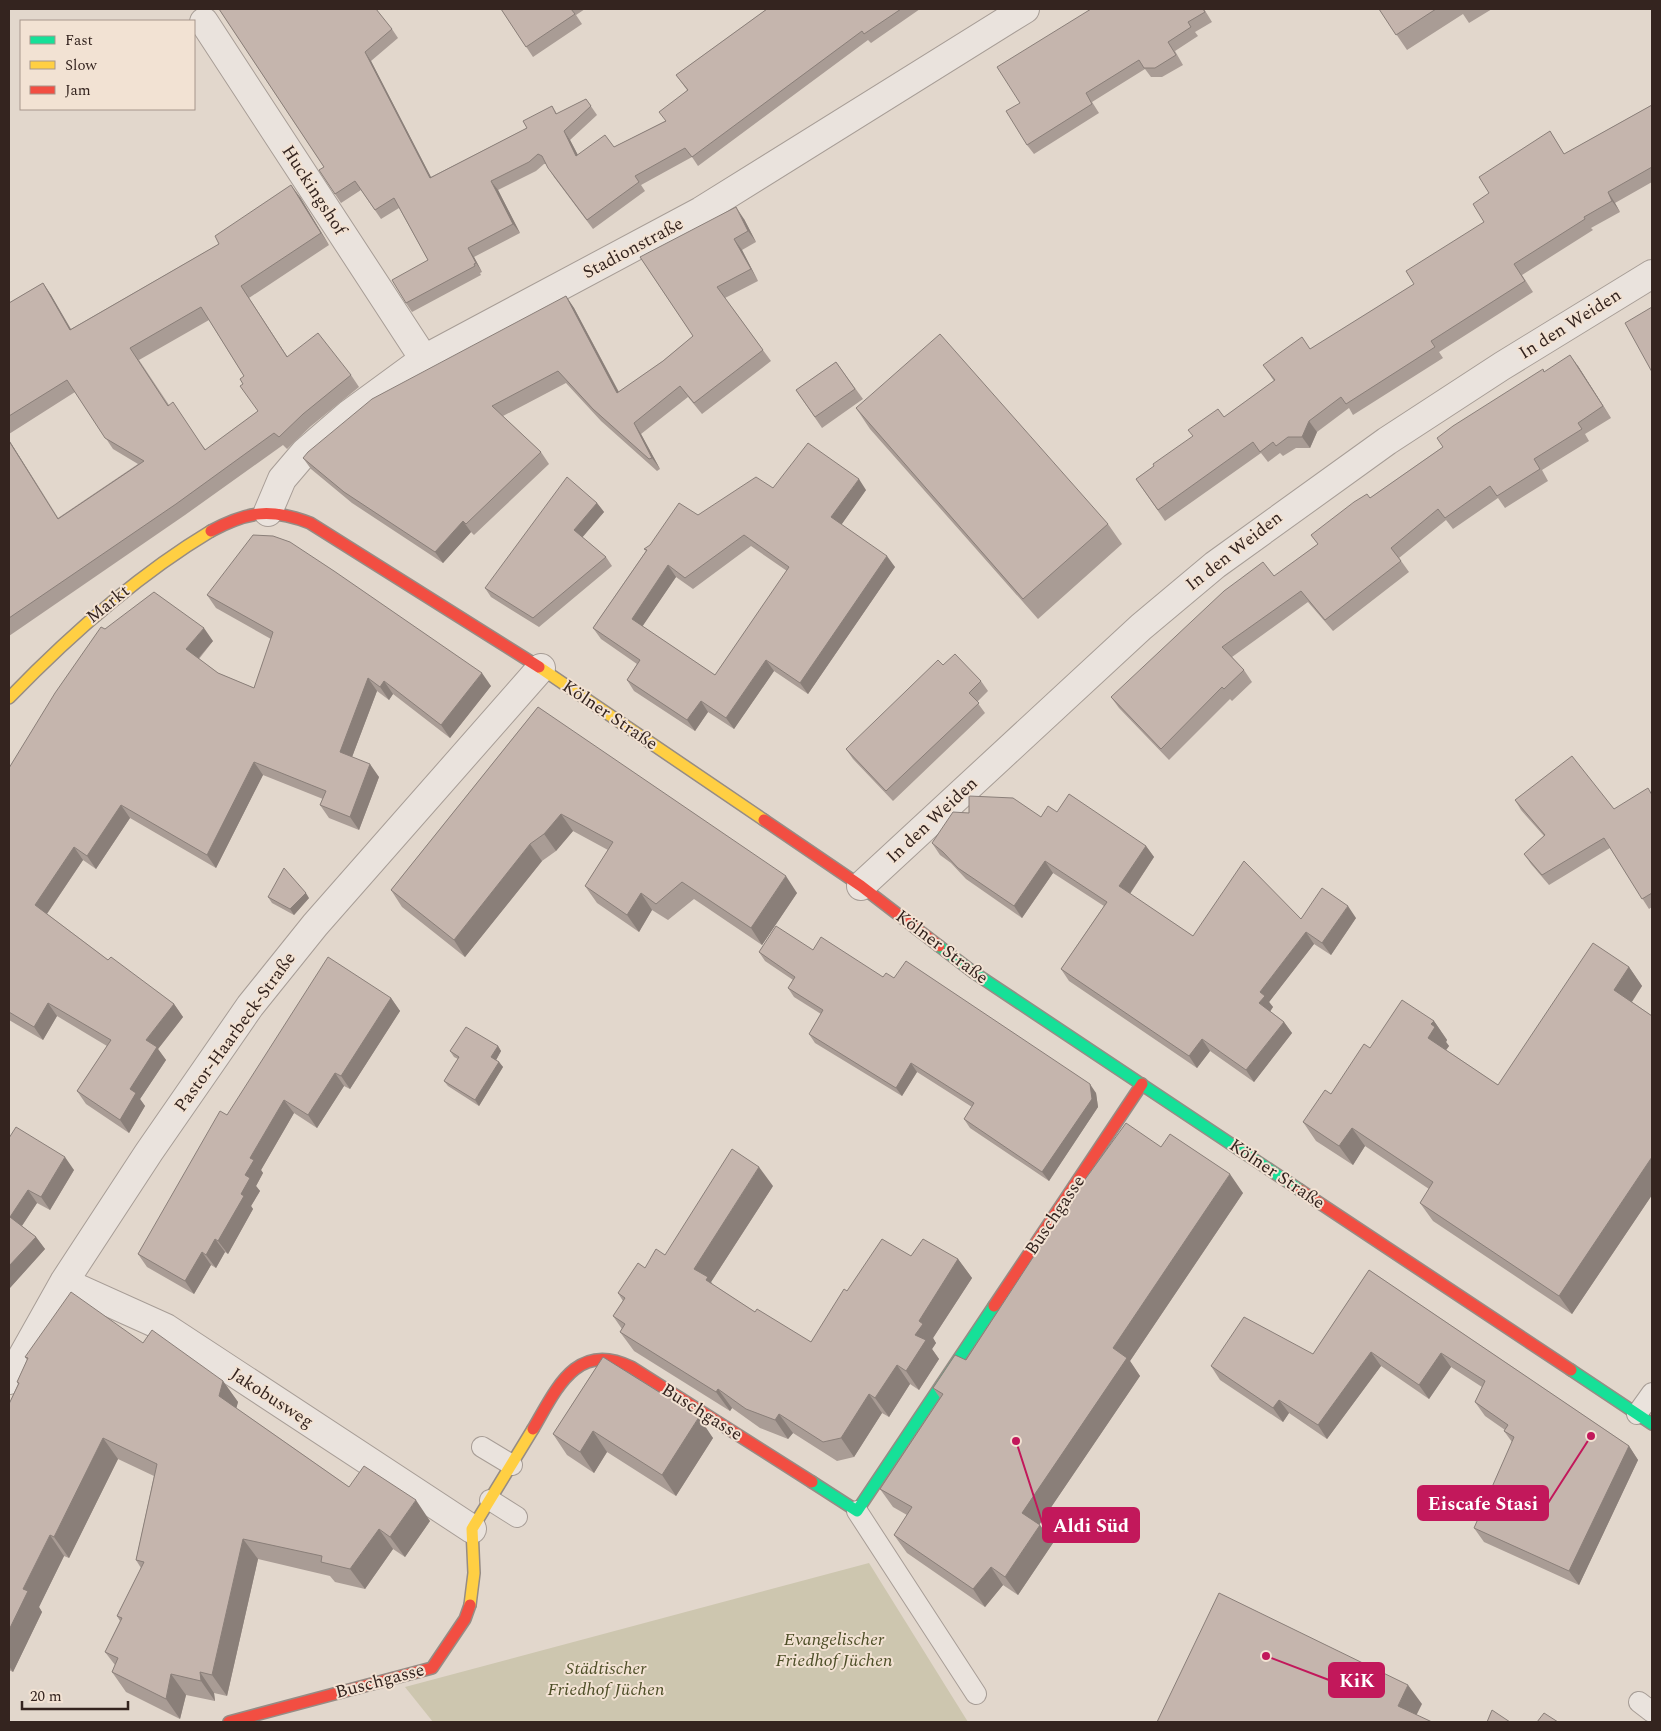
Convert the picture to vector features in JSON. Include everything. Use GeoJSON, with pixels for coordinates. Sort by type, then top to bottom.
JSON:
{"type":"FeatureCollection","features":[{"type":"Feature","properties":{"kind":"main road","name":"Kölner Straße"},"geometry":{"type":"LineString","coordinates":[[220,525],[243,516],[268,512],[295,517],[325,531],[541,668],[861,886],[973,972],[1645,1419]]}},
{"type":"Feature","properties":{"kind":"main road","name":"Markt"},"geometry":{"type":"LineString","coordinates":[[9,698],[48,656],[94,615],[150,571],[220,525]]}},
{"type":"Feature","properties":{"kind":"main road","name":"Buschgasse"},"geometry":{"type":"LineString","coordinates":[[229,1722],[432,1668],[465,1619],[472,1598],[474,1573],[472,1529],[568,1373],[592,1359],[612,1359],[631,1367],[857,1511],[1142,1084]]}},
{"type":"Feature","properties":{"kind":"street","name":"Stadionstraße"},"geometry":{"type":"LineString","coordinates":[[268,512],[282,479],[310,447],[349,414],[424,359],[701,211],[1025,9]]}},
{"type":"Feature","properties":{"kind":"street","name":"Huckingshof"},"geometry":{"type":"LineString","coordinates":[[204,22],[424,359]]}},
{"type":"Feature","properties":{"kind":"street","name":"In den Weiden"},"geometry":{"type":"LineString","coordinates":[[861,886],[1141,627],[1214,565],[1286,511],[1404,430],[1652,274]]}},
{"type":"Feature","properties":{"kind":"street","name":"Pastor-Haarbeck-Straße"},"geometry":{"type":"LineString","coordinates":[[9,1380],[64,1282],[149,1152],[250,1006],[328,911],[541,668]]}},
{"type":"Feature","properties":{"kind":"street","name":"Jakobusweg"},"geometry":{"type":"LineString","coordinates":[[64,1282],[166,1328],[472,1529]]}},
{"type":"Feature","properties":{"kind":"lane"},"geometry":{"type":"LineString","coordinates":[[1645,1419],[1652,1393]]}},
{"type":"Feature","properties":{"kind":"lane"},"geometry":{"type":"LineString","coordinates":[[482,1447],[512,1465]]}},
{"type":"Feature","properties":{"kind":"lane"},"geometry":{"type":"LineString","coordinates":[[490,1500],[517,1517]]}},
{"type":"Feature","properties":{"kind":"lane"},"geometry":{"type":"LineString","coordinates":[[857,1511],[976,1694]]}},
{"type":"Feature","properties":{"kind":"green space","name":"Evangelischer Friedhof Jüchen"},"geometry":{"type":"Polygon","coordinates":[[[869,1563],[968,1722],[433,1722],[405,1687],[869,1563]]]}},
{"type":"Feature","properties":{"kind":"building"},"geometry":{"type":"Polygon","coordinates":[[[219,9],[376,9],[392,29],[365,52],[430,178],[527,128],[523,121],[552,106],[556,114],[586,99],[591,106],[564,131],[576,156],[605,135],[614,147],[666,121],[659,112],[688,90],[676,75],[767,9],[901,9],[864,34],[862,31],[692,157],[685,148],[635,176],[639,182],[587,220],[548,168],[542,156],[538,154],[529,162],[491,181],[513,224],[468,248],[476,263],[474,264],[475,266],[406,303],[392,280],[428,260],[394,198],[375,210],[355,181],[335,194],[319,170],[324,167],[219,9]]]}},
{"type":"Feature","properties":{"kind":"building"},"geometry":{"type":"Polygon","coordinates":[[[501,9],[571,9],[575,14],[526,47],[501,9]]]}},
{"type":"Feature","properties":{"kind":"building"},"geometry":{"type":"Polygon","coordinates":[[[1091,9],[1203,9],[1205,12],[1188,22],[1191,27],[1168,42],[1176,55],[1155,68],[1144,68],[1139,60],[1086,93],[1092,104],[1027,145],[1006,111],[1020,103],[997,67],[1091,9]]]}},
{"type":"Feature","properties":{"kind":"building"},"geometry":{"type":"Polygon","coordinates":[[[1379,9],[1436,9],[1396,35],[1379,9]]]}},
{"type":"Feature","properties":{"kind":"building"},"geometry":{"type":"Polygon","coordinates":[[[1652,105],[1652,167],[1608,192],[1612,201],[1584,217],[1585,219],[1514,264],[1525,281],[1431,341],[1435,347],[1346,404],[1341,397],[1309,421],[1302,437],[1288,437],[1276,446],[1273,442],[1260,452],[1253,442],[1158,510],[1136,479],[1154,466],[1153,464],[1193,436],[1188,430],[1218,409],[1224,417],[1275,380],[1263,365],[1302,337],[1310,349],[1414,284],[1406,271],[1484,222],[1473,204],[1489,193],[1479,177],[1550,131],[1564,154],[1652,105]]]}},
{"type":"Feature","properties":{"kind":"building"},"geometry":{"type":"Polygon","coordinates":[[[291,185],[321,233],[241,286],[287,357],[318,333],[351,375],[303,414],[279,437],[274,433],[176,504],[9,618],[9,441],[58,519],[144,461],[105,438],[67,380],[9,416],[9,303],[43,283],[70,330],[219,244],[215,236],[291,185]],[[201,307],[130,348],[168,406],[173,402],[205,450],[258,411],[240,386],[243,384],[240,379],[244,376],[201,307]]]}},
{"type":"Feature","properties":{"kind":"building"},"geometry":{"type":"Polygon","coordinates":[[[736,207],[748,231],[734,239],[751,269],[717,287],[763,350],[694,403],[680,386],[634,423],[652,458],[649,459],[593,409],[558,371],[492,406],[541,452],[466,524],[463,521],[435,552],[344,492],[303,458],[372,399],[566,296],[617,393],[663,361],[693,336],[640,257],[736,207]]]}},
{"type":"Feature","properties":{"kind":"building"},"geometry":{"type":"Polygon","coordinates":[[[1652,307],[1652,372],[1625,323],[1652,307]]]}},
{"type":"Feature","properties":{"kind":"building"},"geometry":{"type":"Polygon","coordinates":[[[940,334],[1108,524],[1023,599],[856,408],[940,334]]]}},
{"type":"Feature","properties":{"kind":"building"},"geometry":{"type":"Polygon","coordinates":[[[1570,355],[1603,406],[1578,423],[1582,429],[1534,459],[1540,469],[1497,496],[1490,486],[1445,518],[1438,509],[1391,548],[1401,561],[1325,620],[1301,591],[1222,647],[1244,670],[1224,689],[1222,687],[1161,749],[1111,697],[1224,591],[1263,562],[1274,576],[1318,544],[1311,535],[1354,502],[1367,494],[1370,498],[1443,447],[1437,438],[1453,426],[1543,369],[1544,372],[1570,355]]]}},
{"type":"Feature","properties":{"kind":"building"},"geometry":{"type":"Polygon","coordinates":[[[836,362],[855,389],[815,417],[796,390],[836,362]]]}},
{"type":"Feature","properties":{"kind":"building"},"geometry":{"type":"Polygon","coordinates":[[[808,443],[859,479],[831,517],[887,556],[800,683],[766,660],[726,718],[701,701],[687,720],[627,680],[640,660],[593,628],[647,550],[644,549],[650,545],[679,503],[698,515],[756,477],[773,488],[808,443]],[[744,535],[685,578],[668,565],[632,619],[715,675],[789,567],[744,535]]]}},
{"type":"Feature","properties":{"kind":"building"},"geometry":{"type":"Polygon","coordinates":[[[567,477],[597,503],[574,530],[606,557],[533,618],[485,588],[567,477]]]}},
{"type":"Feature","properties":{"kind":"building"},"geometry":{"type":"Polygon","coordinates":[[[253,535],[273,536],[290,542],[482,673],[441,725],[384,681],[380,687],[368,678],[340,752],[370,764],[350,817],[320,805],[326,791],[254,762],[207,855],[121,805],[87,856],[74,847],[35,905],[108,960],[111,957],[174,1004],[146,1040],[157,1047],[130,1089],[136,1093],[120,1120],[77,1091],[111,1040],[48,1003],[34,1027],[9,1012],[9,768],[55,693],[101,627],[105,629],[154,592],[204,628],[186,649],[218,673],[254,688],[273,632],[207,595],[253,535]]]}},
{"type":"Feature","properties":{"kind":"building"},"geometry":{"type":"Polygon","coordinates":[[[955,654],[981,681],[969,693],[979,703],[886,791],[846,749],[938,660],[943,665],[955,654]]]}},
{"type":"Feature","properties":{"kind":"building"},"geometry":{"type":"Polygon","coordinates":[[[538,707],[786,876],[751,928],[682,882],[656,904],[641,893],[627,915],[585,886],[613,842],[561,814],[544,834],[530,844],[454,940],[391,890],[538,707]]]}},
{"type":"Feature","properties":{"kind":"building"},"geometry":{"type":"Polygon","coordinates":[[[1572,756],[1614,809],[1648,788],[1652,795],[1652,893],[1642,899],[1604,838],[1542,875],[1524,854],[1545,835],[1515,800],[1572,756]]]}},
{"type":"Feature","properties":{"kind":"building"},"geometry":{"type":"Polygon","coordinates":[[[1069,794],[1146,846],[1119,886],[1193,936],[1244,861],[1301,919],[1322,888],[1348,906],[1322,943],[1306,932],[1260,992],[1265,996],[1259,1003],[1284,1022],[1246,1070],[1202,1039],[1189,1056],[1061,969],[1107,902],[1045,861],[1014,906],[958,868],[932,843],[953,812],[969,813],[969,796],[1013,798],[1041,817],[1048,806],[1057,812],[1069,794]]]}},
{"type":"Feature","properties":{"kind":"building"},"geometry":{"type":"Polygon","coordinates":[[[284,868],[306,893],[290,909],[268,897],[284,868]]]}},
{"type":"Feature","properties":{"kind":"building"},"geometry":{"type":"Polygon","coordinates":[[[776,926],[813,950],[821,937],[883,977],[886,973],[894,978],[906,961],[1090,1084],[1092,1099],[1042,1172],[964,1119],[974,1103],[911,1063],[896,1088],[809,1034],[823,1010],[788,988],[795,977],[759,952],[776,926]]]}},
{"type":"Feature","properties":{"kind":"building"},"geometry":{"type":"Polygon","coordinates":[[[1593,943],[1629,967],[1614,990],[1652,1016],[1652,1157],[1559,1296],[1420,1203],[1433,1182],[1352,1128],[1339,1146],[1303,1122],[1325,1090],[1331,1094],[1364,1044],[1370,1048],[1402,1000],[1434,1021],[1431,1024],[1435,1027],[1428,1038],[1498,1085],[1593,943]]]}},
{"type":"Feature","properties":{"kind":"building"},"geometry":{"type":"Polygon","coordinates":[[[328,957],[391,998],[341,1076],[335,1073],[308,1115],[284,1100],[250,1158],[254,1160],[245,1175],[250,1178],[241,1194],[244,1196],[218,1241],[215,1239],[206,1255],[202,1252],[185,1281],[138,1254],[220,1111],[227,1115],[328,957]]]}},
{"type":"Feature","properties":{"kind":"building"},"geometry":{"type":"Polygon","coordinates":[[[466,1027],[498,1046],[491,1057],[499,1062],[475,1100],[444,1081],[459,1057],[450,1051],[466,1027]]]}},
{"type":"Feature","properties":{"kind":"building"},"geometry":{"type":"Polygon","coordinates":[[[1126,1123],[1161,1147],[1170,1134],[1230,1174],[1113,1348],[1127,1358],[1022,1513],[1040,1525],[1005,1577],[991,1567],[973,1589],[894,1535],[912,1507],[880,1489],[943,1394],[933,1388],[955,1355],[966,1360],[1073,1196],[1126,1123]]]}},
{"type":"Feature","properties":{"kind":"building"},"geometry":{"type":"Polygon","coordinates":[[[16,1127],[65,1157],[41,1197],[28,1190],[10,1217],[36,1237],[9,1266],[9,1138],[16,1127]]]}},
{"type":"Feature","properties":{"kind":"building"},"geometry":{"type":"Polygon","coordinates":[[[732,1149],[759,1167],[694,1269],[708,1277],[706,1280],[755,1312],[757,1309],[811,1342],[844,1289],[847,1291],[882,1239],[911,1256],[923,1239],[958,1259],[919,1321],[923,1324],[915,1335],[926,1340],[906,1371],[897,1365],[875,1398],[869,1394],[841,1438],[823,1442],[779,1414],[775,1420],[746,1409],[718,1389],[716,1392],[620,1332],[625,1324],[613,1316],[625,1298],[618,1293],[638,1263],[645,1268],[656,1249],[665,1255],[732,1149]]]}},
{"type":"Feature","properties":{"kind":"building"},"geometry":{"type":"Polygon","coordinates":[[[1369,1270],[1629,1446],[1569,1571],[1474,1528],[1514,1437],[1504,1431],[1508,1425],[1475,1402],[1485,1381],[1441,1353],[1419,1385],[1371,1352],[1318,1425],[1279,1400],[1273,1408],[1211,1366],[1244,1317],[1313,1354],[1369,1270]]]}},
{"type":"Feature","properties":{"kind":"building"},"geometry":{"type":"Polygon","coordinates":[[[71,1292],[143,1343],[152,1330],[223,1381],[219,1396],[349,1487],[364,1466],[416,1500],[390,1537],[379,1529],[350,1569],[321,1562],[322,1556],[243,1539],[212,1675],[200,1672],[201,1681],[171,1674],[166,1699],[112,1672],[118,1658],[105,1652],[122,1618],[117,1616],[144,1562],[136,1560],[157,1464],[103,1438],[54,1537],[50,1535],[23,1589],[28,1591],[9,1630],[9,1404],[28,1358],[25,1357],[71,1292]]]}},
{"type":"Feature","properties":{"kind":"building"},"geometry":{"type":"Polygon","coordinates":[[[603,1357],[699,1417],[662,1475],[593,1431],[580,1452],[553,1434],[603,1357]]]}},
{"type":"Feature","properties":{"kind":"building"},"geometry":{"type":"Polygon","coordinates":[[[1219,1593],[1408,1685],[1398,1706],[1432,1722],[1157,1722],[1219,1593]]]}},
{"type":"Feature","properties":{"kind":"building"},"geometry":{"type":"Polygon","coordinates":[[[1492,1710],[1510,1722],[1487,1722],[1492,1710]]]}},
{"type":"Feature","properties":{"kind":"building"},"geometry":{"type":"Polygon","coordinates":[[[1544,1713],[1558,1722],[1537,1722],[1544,1713]]]}},
{"type":"Feature","properties":{"kind":"traffic: fast"},"geometry":{"type":"LineString","coordinates":[[939,946],[973,972],[1300,1190]]}},
{"type":"Feature","properties":{"kind":"traffic: fast"},"geometry":{"type":"LineString","coordinates":[[812,1482],[857,1511],[994,1306]]}},
{"type":"Feature","properties":{"kind":"traffic: fast"},"geometry":{"type":"LineString","coordinates":[[1571,1370],[1652,1424]]}},
{"type":"Feature","properties":{"kind":"traffic: slow"},"geometry":{"type":"LineString","coordinates":[[9,698],[80,629],[130,587],[156,567],[211,531]]}},
{"type":"Feature","properties":{"kind":"traffic: slow"},"geometry":{"type":"LineString","coordinates":[[539,667],[764,820]]}},
{"type":"Feature","properties":{"kind":"traffic: slow"},"geometry":{"type":"LineString","coordinates":[[470,1605],[474,1573],[472,1529],[533,1429]]}},
{"type":"Feature","properties":{"kind":"traffic: jam"},"geometry":{"type":"LineString","coordinates":[[211,531],[237,519],[260,514],[283,515],[310,523],[539,667]]}},
{"type":"Feature","properties":{"kind":"traffic: jam"},"geometry":{"type":"LineString","coordinates":[[764,820],[861,886],[939,946]]}},
{"type":"Feature","properties":{"kind":"traffic: jam"},"geometry":{"type":"LineString","coordinates":[[994,1306],[1142,1084]]}},
{"type":"Feature","properties":{"kind":"traffic: jam"},"geometry":{"type":"LineString","coordinates":[[1300,1190],[1571,1370]]}},
{"type":"Feature","properties":{"kind":"traffic: jam"},"geometry":{"type":"LineString","coordinates":[[533,1429],[550,1399],[570,1373],[582,1364],[596,1360],[612,1360],[631,1367],[812,1482]]}},
{"type":"Feature","properties":{"kind":"traffic: jam"},"geometry":{"type":"LineString","coordinates":[[229,1722],[432,1668],[465,1619],[470,1605]]}},
{"type":"Feature","properties":{"kind":"place","name":"Eiscafe Stasi"},"geometry":{"type":"Point","coordinates":[1591,1436]}},
{"type":"Feature","properties":{"kind":"place","name":"Aldi Süd"},"geometry":{"type":"Point","coordinates":[1016,1441]}},
{"type":"Feature","properties":{"kind":"place","name":"KiK"},"geometry":{"type":"Point","coordinates":[1266,1656]}},
{"type":"Feature","properties":{"kind":"park label","name":"Städtischer Friedhof Jüchen"},"geometry":{"type":"Point","coordinates":[606,1678]}}]}
